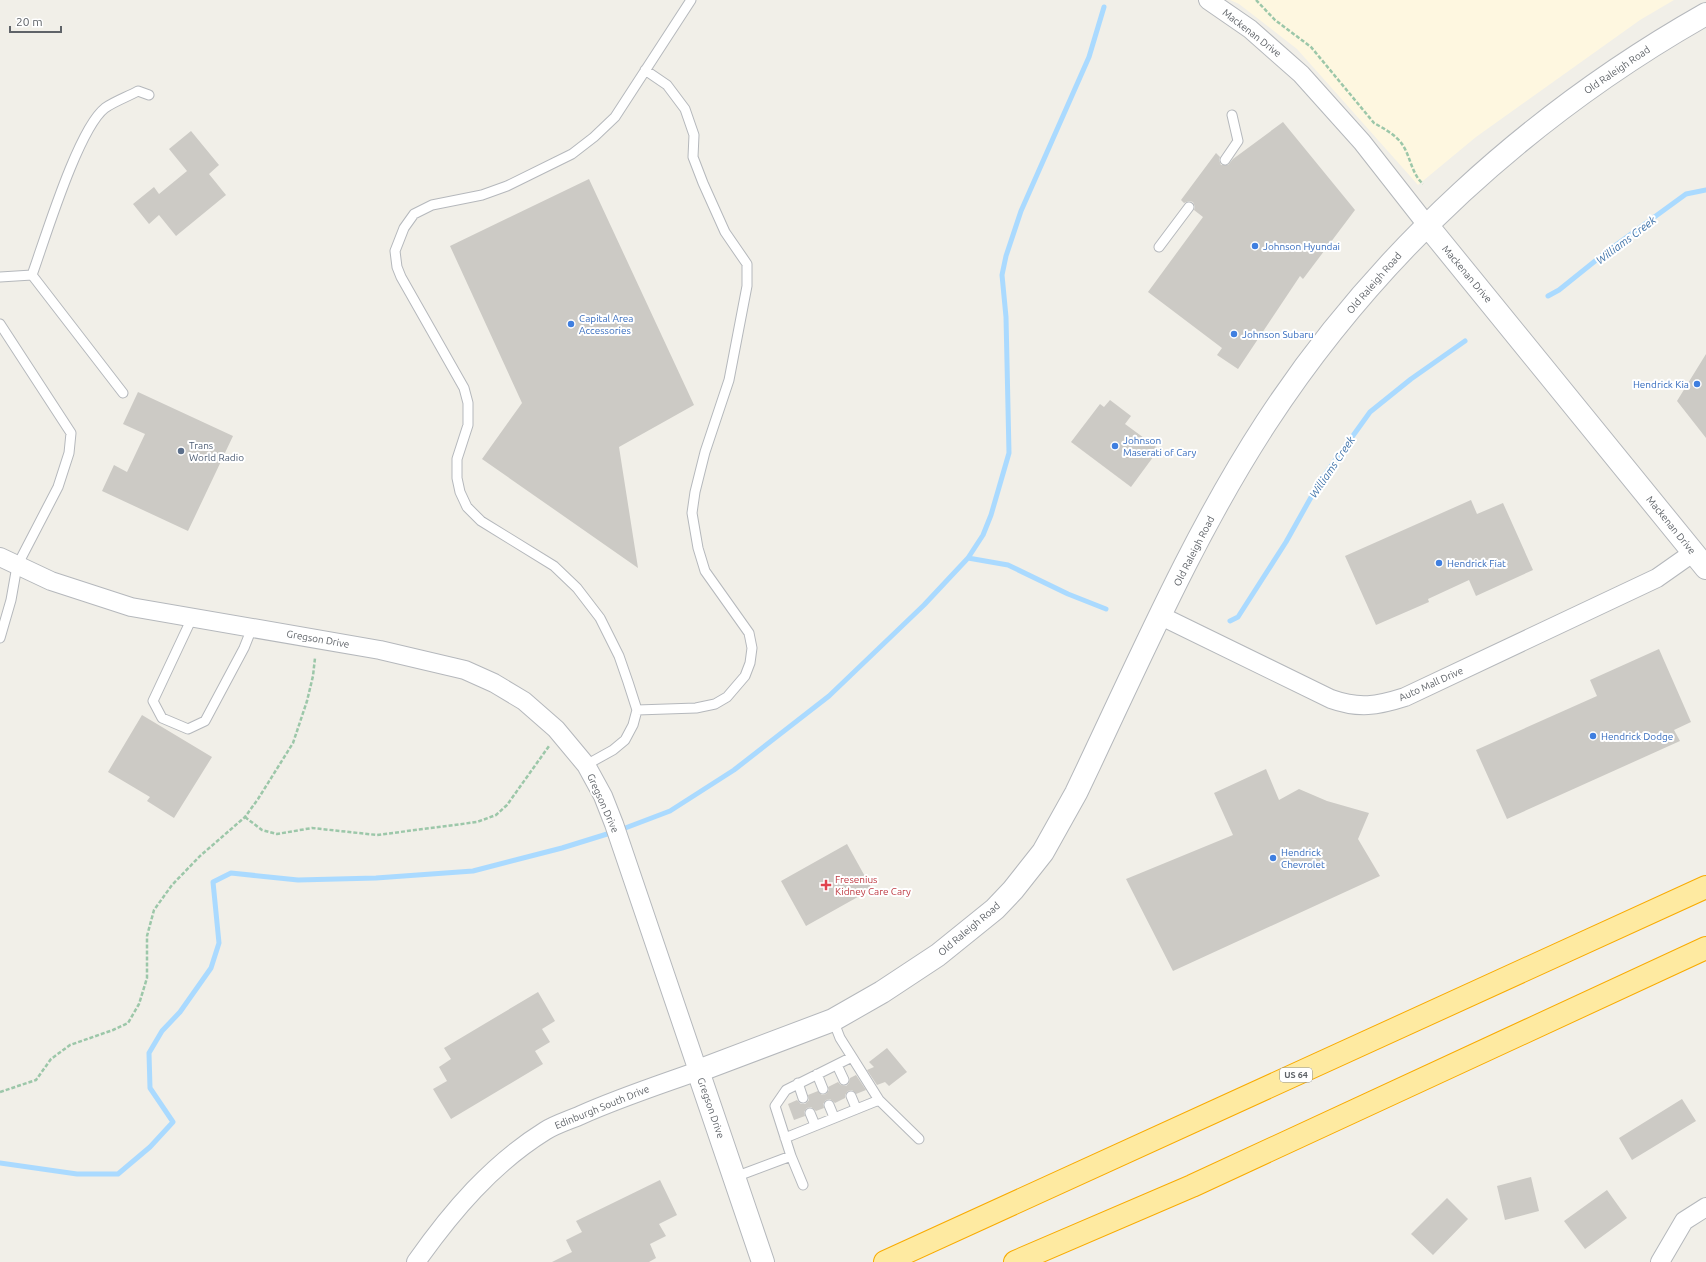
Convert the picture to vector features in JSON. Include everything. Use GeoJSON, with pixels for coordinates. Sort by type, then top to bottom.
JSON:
{"type":"FeatureCollection","features":[{"type":"Feature","properties":{"kind":"highway","name":"US 64"},"geometry":{"type":"LineString","coordinates":[[885,1262],[1706,887]]}},
{"type":"Feature","properties":{"kind":"highway"},"geometry":{"type":"LineString","coordinates":[[1015,1262],[1192,1186],[1706,948]]}},
{"type":"Feature","properties":{"kind":"street","name":"Mackenan Drive"},"geometry":{"type":"LineString","coordinates":[[1208,0],[1250,29],[1301,74],[1362,142],[1427,225],[1700,560]]}},
{"type":"Feature","properties":{"kind":"street","name":"Old Raleigh Road"},"geometry":{"type":"LineString","coordinates":[[698,1071],[833,1020],[882,992],[938,955],[995,909],[1030,870],[1052,836],[1076,793],[1212,514],[1266,423],[1330,334],[1378,276],[1427,225],[1509,151],[1555,114],[1638,56],[1706,14]]}},
{"type":"Feature","properties":{"kind":"street","name":"Gregson Drive"},"geometry":{"type":"LineString","coordinates":[[0,557],[51,581],[131,607],[380,650],[465,670],[494,683],[524,701],[556,729],[586,766],[602,796],[614,824],[763,1262]]}},
{"type":"Feature","properties":{"kind":"street","name":"Auto Mall Drive"},"geometry":{"type":"LineString","coordinates":[[1161,616],[1331,699],[1344,704],[1379,705],[1405,697],[1657,578],[1700,560]]}},
{"type":"Feature","properties":{"kind":"street","name":"Edinburgh South Drive"},"geometry":{"type":"LineString","coordinates":[[416,1262],[441,1227],[469,1193],[504,1161],[546,1131],[604,1104],[698,1071]]}},
{"type":"Feature","properties":{"kind":"street"},"geometry":{"type":"LineString","coordinates":[[1660,1262],[1684,1221],[1706,1207]]}},
{"type":"Feature","properties":{"kind":"lane"},"geometry":{"type":"LineString","coordinates":[[586,766],[613,750],[625,740],[634,725],[637,710],[619,656],[600,618],[577,588],[554,566],[481,521],[467,507],[460,492],[457,478],[457,459],[468,425],[468,403],[464,388],[401,277],[397,267],[395,251],[404,228],[414,214],[432,205],[482,195],[507,186],[572,154],[615,117],[691,0]]}},
{"type":"Feature","properties":{"kind":"lane"},"geometry":{"type":"LineString","coordinates":[[637,710],[696,708],[721,701],[736,688],[745,676],[750,663],[752,648],[748,633],[706,572],[698,548],[692,512],[695,492],[705,452],[729,380],[747,286],[747,264],[725,232],[703,183],[693,157],[694,135],[685,109],[667,85],[646,70]]}},
{"type":"Feature","properties":{"kind":"lane"},"geometry":{"type":"LineString","coordinates":[[32,275],[71,169],[89,128],[105,109],[138,91],[149,94]]}},
{"type":"Feature","properties":{"kind":"lane"},"geometry":{"type":"LineString","coordinates":[[1225,160],[1238,141],[1232,115]]}},
{"type":"Feature","properties":{"kind":"lane"},"geometry":{"type":"LineString","coordinates":[[1159,247],[1189,207]]}},
{"type":"Feature","properties":{"kind":"lane"},"geometry":{"type":"LineString","coordinates":[[0,277],[32,275]]}},
{"type":"Feature","properties":{"kind":"lane"},"geometry":{"type":"LineString","coordinates":[[32,275],[123,393]]}},
{"type":"Feature","properties":{"kind":"lane"},"geometry":{"type":"LineString","coordinates":[[0,324],[71,434],[70,453],[58,487],[17,566],[11,600],[0,638]]}},
{"type":"Feature","properties":{"kind":"lane"},"geometry":{"type":"LineString","coordinates":[[192,618],[153,700],[162,718],[188,729],[205,721],[244,648],[252,628]]}},
{"type":"Feature","properties":{"kind":"lane"},"geometry":{"type":"LineString","coordinates":[[833,1020],[840,1038],[879,1100],[919,1140]]}},
{"type":"Feature","properties":{"kind":"lane"},"geometry":{"type":"LineString","coordinates":[[803,1184],[791,1156],[775,1106],[786,1090],[852,1057]]}},
{"type":"Feature","properties":{"kind":"lane"},"geometry":{"type":"LineString","coordinates":[[837,1065],[844,1080]]}},
{"type":"Feature","properties":{"kind":"lane"},"geometry":{"type":"LineString","coordinates":[[817,1074],[823,1089]]}},
{"type":"Feature","properties":{"kind":"lane"},"geometry":{"type":"LineString","coordinates":[[798,1083],[803,1098]]}},
{"type":"Feature","properties":{"kind":"lane"},"geometry":{"type":"LineString","coordinates":[[851,1096],[856,1108]]}},
{"type":"Feature","properties":{"kind":"lane"},"geometry":{"type":"LineString","coordinates":[[785,1138],[856,1108],[879,1100]]}},
{"type":"Feature","properties":{"kind":"lane"},"geometry":{"type":"LineString","coordinates":[[829,1105],[834,1118]]}},
{"type":"Feature","properties":{"kind":"lane"},"geometry":{"type":"LineString","coordinates":[[810,1114],[814,1125]]}},
{"type":"Feature","properties":{"kind":"lane"},"geometry":{"type":"LineString","coordinates":[[735,1177],[791,1156]]}},
{"type":"Feature","properties":{"kind":"path"},"geometry":{"type":"LineString","coordinates":[[1256,0],[1275,20],[1311,47],[1374,123],[1387,131],[1402,144],[1418,179],[1423,184]]}},
{"type":"Feature","properties":{"kind":"path"},"geometry":{"type":"LineString","coordinates":[[0,1092],[36,1080],[51,1059],[70,1044],[113,1030],[128,1022],[139,1004],[146,978],[146,936],[154,910],[172,885],[200,856],[245,817],[293,743],[307,701],[313,676],[315,658]]}},
{"type":"Feature","properties":{"kind":"path"},"geometry":{"type":"LineString","coordinates":[[245,817],[262,830],[277,834],[312,828],[377,835],[477,822],[496,815],[507,805],[550,744]]}},
{"type":"Feature","properties":{"kind":"shaded area"},"geometry":{"type":"Polygon","coordinates":[[[1230,0],[1674,0],[1640,20],[1476,137],[1418,185],[1297,49],[1239,4],[1230,0]]]}},
{"type":"Feature","properties":{"kind":"building","name":"Johnson Hyundai"},"geometry":{"type":"Polygon","coordinates":[[[1283,122],[1355,210],[1303,279],[1300,276],[1238,369],[1217,355],[1222,348],[1148,292],[1203,217],[1194,210],[1195,207],[1193,202],[1189,201],[1184,203],[1181,200],[1216,153],[1220,157],[1219,160],[1221,165],[1228,165],[1233,159],[1283,122]]]}},
{"type":"Feature","properties":{"kind":"building"},"geometry":{"type":"Polygon","coordinates":[[[191,131],[219,165],[209,174],[226,195],[176,236],[159,215],[149,224],[133,204],[154,187],[159,194],[187,171],[169,149],[191,131]]]}},
{"type":"Feature","properties":{"kind":"building","name":"Capital Area Accessories"},"geometry":{"type":"Polygon","coordinates":[[[589,179],[694,405],[619,447],[638,568],[482,459],[522,403],[450,246],[589,179]]]}},
{"type":"Feature","properties":{"kind":"building","name":"Hendrick Kia"},"geometry":{"type":"Polygon","coordinates":[[[1706,354],[1706,438],[1677,401],[1706,354]]]}},
{"type":"Feature","properties":{"kind":"building","name":"Trans World Radio"},"geometry":{"type":"Polygon","coordinates":[[[138,392],[233,436],[188,531],[102,491],[114,465],[127,472],[145,434],[123,424],[138,392]]]}},
{"type":"Feature","properties":{"kind":"building","name":"Johnson Maserati of Cary"},"geometry":{"type":"Polygon","coordinates":[[[1110,400],[1131,416],[1125,424],[1159,449],[1131,487],[1071,442],[1100,404],[1104,407],[1110,400]]]}},
{"type":"Feature","properties":{"kind":"building","name":"Hendrick Fiat"},"geometry":{"type":"Polygon","coordinates":[[[1471,500],[1477,514],[1503,503],[1533,570],[1476,596],[1469,580],[1428,599],[1429,602],[1376,625],[1345,556],[1471,500]]]}},
{"type":"Feature","properties":{"kind":"building","name":"Hendrick Dodge"},"geometry":{"type":"Polygon","coordinates":[[[1659,649],[1691,722],[1674,730],[1680,741],[1507,819],[1476,750],[1597,696],[1590,680],[1659,649]]]}},
{"type":"Feature","properties":{"kind":"building"},"geometry":{"type":"Polygon","coordinates":[[[142,715],[212,757],[174,818],[147,801],[150,797],[108,772],[142,715]]]}},
{"type":"Feature","properties":{"kind":"building","name":"Hendrick Chevrolet"},"geometry":{"type":"Polygon","coordinates":[[[1266,769],[1279,800],[1299,789],[1327,801],[1369,813],[1358,839],[1380,876],[1173,971],[1126,879],[1233,835],[1214,793],[1266,769]]]}},
{"type":"Feature","properties":{"kind":"building","name":"Fresenius Kidney Care Cary"},"geometry":{"type":"Polygon","coordinates":[[[847,844],[872,889],[806,926],[781,881],[847,844]]]}},
{"type":"Feature","properties":{"kind":"building"},"geometry":{"type":"Polygon","coordinates":[[[538,992],[555,1021],[542,1029],[550,1042],[535,1051],[543,1064],[451,1119],[433,1089],[447,1081],[439,1067],[451,1059],[444,1048],[538,992]]]}},
{"type":"Feature","properties":{"kind":"building"},"geometry":{"type":"Polygon","coordinates":[[[887,1048],[907,1072],[889,1086],[885,1082],[877,1085],[867,1070],[874,1067],[869,1062],[887,1048]]]}},
{"type":"Feature","properties":{"kind":"building"},"geometry":{"type":"Polygon","coordinates":[[[856,1075],[866,1090],[856,1094],[852,1090],[848,1091],[845,1098],[835,1103],[830,1099],[826,1100],[823,1104],[824,1108],[816,1111],[811,1107],[807,1108],[804,1112],[805,1116],[794,1120],[788,1104],[797,1100],[801,1104],[805,1104],[809,1100],[808,1095],[818,1091],[822,1095],[826,1094],[829,1090],[828,1087],[838,1082],[841,1085],[846,1086],[849,1083],[850,1078],[856,1075]]]}},
{"type":"Feature","properties":{"kind":"building"},"geometry":{"type":"Polygon","coordinates":[[[1682,1099],[1696,1121],[1632,1160],[1619,1138],[1682,1099]]]}},
{"type":"Feature","properties":{"kind":"building"},"geometry":{"type":"Polygon","coordinates":[[[1531,1177],[1539,1211],[1505,1220],[1497,1186],[1531,1177]]]}},
{"type":"Feature","properties":{"kind":"building"},"geometry":{"type":"Polygon","coordinates":[[[660,1180],[677,1215],[659,1224],[666,1236],[650,1244],[656,1258],[649,1262],[552,1262],[572,1252],[566,1240],[582,1232],[576,1221],[660,1180]]]}},
{"type":"Feature","properties":{"kind":"building"},"geometry":{"type":"Polygon","coordinates":[[[1607,1190],[1627,1218],[1585,1249],[1564,1221],[1607,1190]]]}},
{"type":"Feature","properties":{"kind":"building"},"geometry":{"type":"Polygon","coordinates":[[[1447,1198],[1468,1219],[1433,1255],[1411,1234],[1447,1198]]]}},
{"type":"Feature","properties":{"kind":"waterway"},"geometry":{"type":"LineString","coordinates":[[0,1163],[77,1174],[118,1174],[150,1147],[173,1122],[150,1088],[149,1053],[162,1031],[180,1012],[211,968],[219,943],[213,882],[231,873],[298,880],[376,878],[473,871],[562,848],[620,830],[670,811],[734,770],[829,696],[924,605],[968,558],[983,535],[991,515],[1009,453],[1006,317],[1002,275],[1006,256],[1021,211],[1089,57],[1104,7]]}},
{"type":"Feature","properties":{"kind":"waterway","name":"Williams Creek"},"geometry":{"type":"LineString","coordinates":[[1548,296],[1559,290],[1605,253],[1686,194],[1706,190]]}},
{"type":"Feature","properties":{"kind":"waterway","name":"Williams Creek"},"geometry":{"type":"LineString","coordinates":[[1230,621],[1238,617],[1286,542],[1319,483],[1370,412],[1411,379],[1465,341]]}},
{"type":"Feature","properties":{"kind":"waterway","name":"Williams Creek"},"geometry":{"type":"LineString","coordinates":[[968,558],[1008,565],[1068,594],[1106,609]]}},
{"type":"Feature","properties":{"kind":"place","name":"Johnson Hyundai"},"geometry":{"type":"Point","coordinates":[1255,246]}},
{"type":"Feature","properties":{"kind":"place","name":"Capital Area Accessories"},"geometry":{"type":"Point","coordinates":[571,324]}},
{"type":"Feature","properties":{"kind":"place","name":"Johnson Subaru"},"geometry":{"type":"Point","coordinates":[1234,334]}},
{"type":"Feature","properties":{"kind":"place","name":"Hendrick Kia"},"geometry":{"type":"Point","coordinates":[1697,384]}},
{"type":"Feature","properties":{"kind":"place","name":"Johnson Maserati of Cary"},"geometry":{"type":"Point","coordinates":[1115,446]}},
{"type":"Feature","properties":{"kind":"place","name":"Trans World Radio"},"geometry":{"type":"Point","coordinates":[181,451]}},
{"type":"Feature","properties":{"kind":"place","name":"Hendrick Fiat"},"geometry":{"type":"Point","coordinates":[1439,563]}},
{"type":"Feature","properties":{"kind":"place","name":"Hendrick Dodge"},"geometry":{"type":"Point","coordinates":[1593,736]}},
{"type":"Feature","properties":{"kind":"place","name":"Hendrick Chevrolet"},"geometry":{"type":"Point","coordinates":[1273,858]}},
{"type":"Feature","properties":{"kind":"place","name":"Fresenius Kidney Care Cary"},"geometry":{"type":"Point","coordinates":[826,885]}}]}
